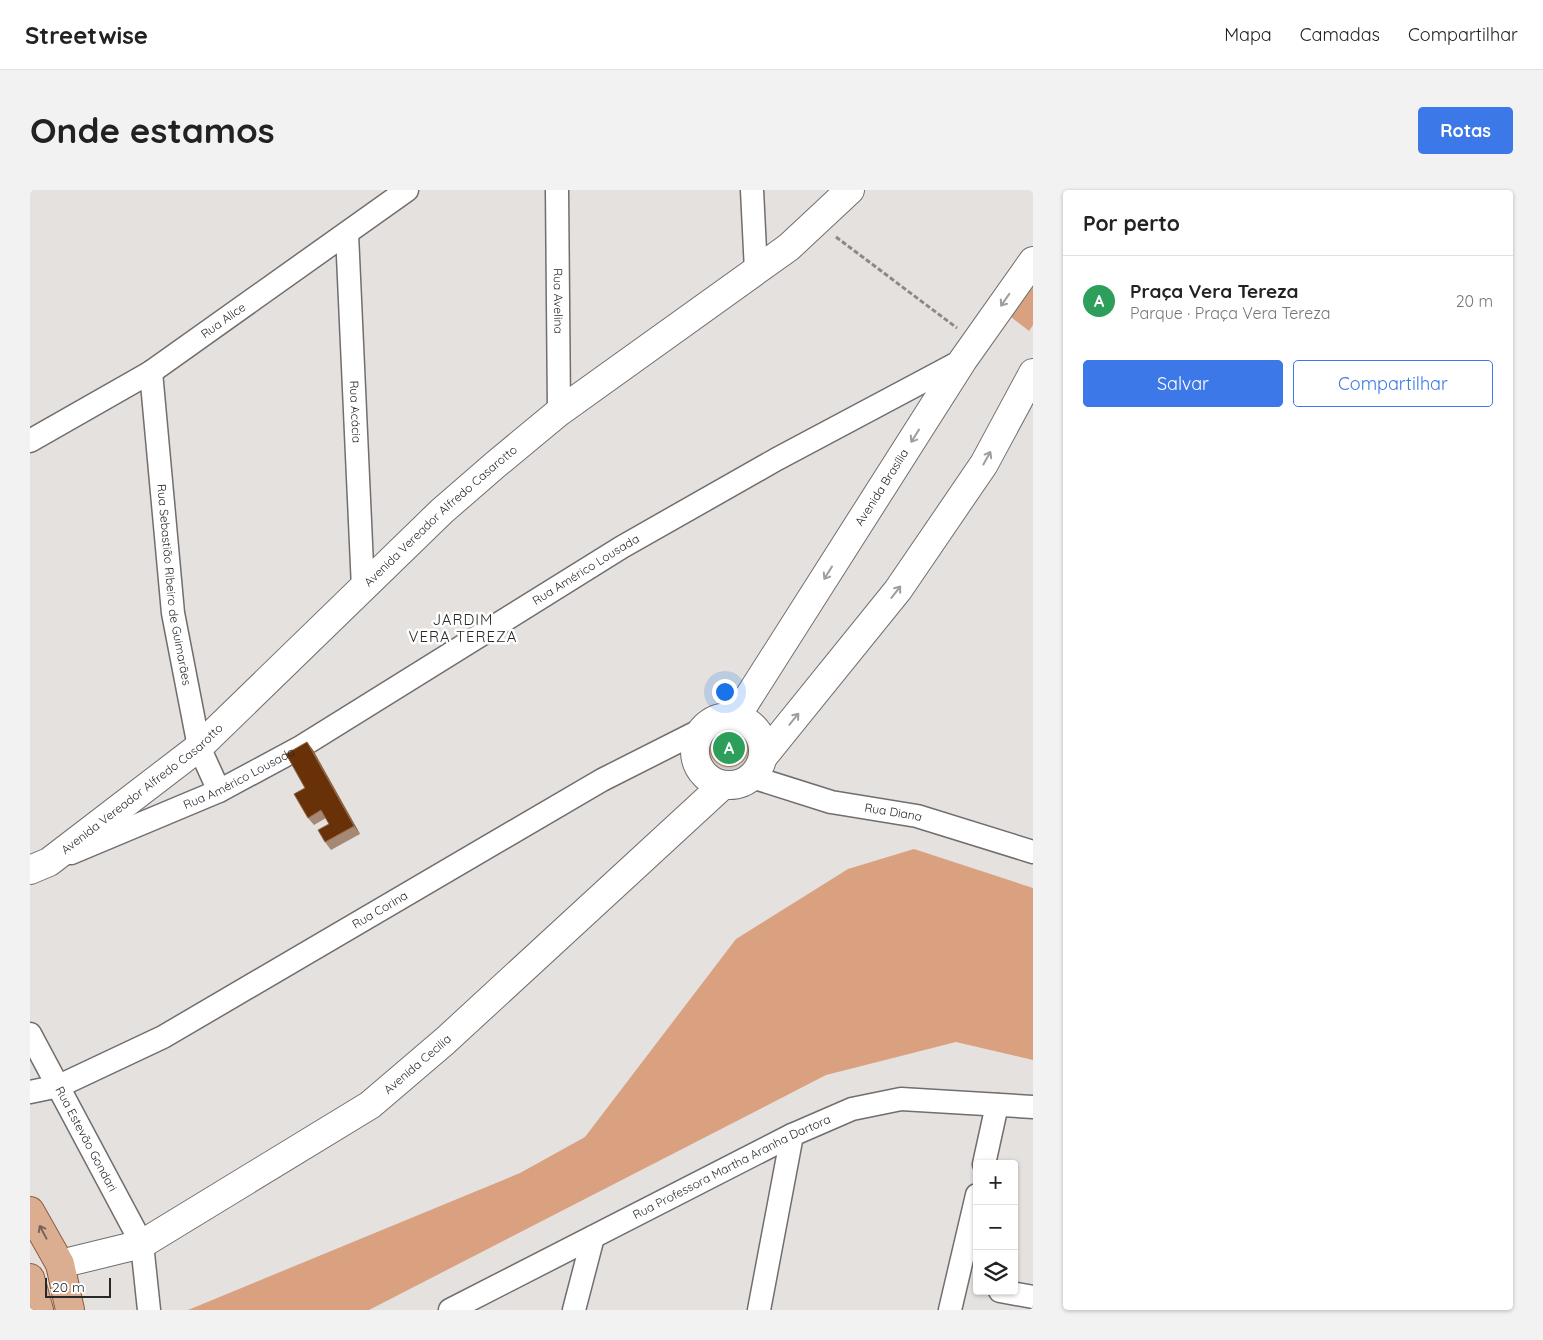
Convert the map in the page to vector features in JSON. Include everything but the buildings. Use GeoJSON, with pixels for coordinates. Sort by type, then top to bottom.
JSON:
{"type":"FeatureCollection","features":[{"type":"Feature","properties":{"kind":"main road"},"geometry":{"type":"LineString","coordinates":[[30,1211],[60,1264],[70,1310]]}},
{"type":"Feature","properties":{"kind":"main road"},"geometry":{"type":"LineString","coordinates":[[30,1278],[39,1310]]}},
{"type":"Feature","properties":{"kind":"street","name":"Rua Alice"},"geometry":{"type":"LineString","coordinates":[[30,441],[151,372],[408,190]]}},
{"type":"Feature","properties":{"kind":"street","name":"Rua Avelina"},"geometry":{"type":"LineString","coordinates":[[557,190],[559,412]]}},
{"type":"Feature","properties":{"kind":"street"},"geometry":{"type":"LineString","coordinates":[[752,190],[756,271]]}},
{"type":"Feature","properties":{"kind":"street","name":"Avenida Vereador Alfredo Casarotto"},"geometry":{"type":"LineString","coordinates":[[40,866],[199,747],[442,511],[559,412],[756,271],[817,222],[850,190]]}},
{"type":"Feature","properties":{"kind":"street","name":"Rua Acácia"},"geometry":{"type":"LineString","coordinates":[[347,234],[363,588]]}},
{"type":"Feature","properties":{"kind":"street","name":"Avenida Brasília"},"geometry":{"type":"LineString","coordinates":[[736,717],[969,351],[1033,260]]}},
{"type":"Feature","properties":{"kind":"street","name":"Rua Américo Lousada"},"geometry":{"type":"LineString","coordinates":[[40,866],[219,791],[299,748],[622,547],[969,351]]}},
{"type":"Feature","properties":{"kind":"street","name":"Rua Sebastião Ribeiro de Guimarães"},"geometry":{"type":"LineString","coordinates":[[151,372],[173,613],[199,747],[219,791]]}},
{"type":"Feature","properties":{"kind":"street"},"geometry":{"type":"LineString","coordinates":[[758,767],[760,736],[754,728],[736,717],[716,720],[701,730],[695,741],[694,753],[696,764],[702,774],[712,782],[723,786],[743,783],[758,767],[898,590],[984,464],[1033,373]]}},
{"type":"Feature","properties":{"kind":"street","name":"Rua Corina"},"geometry":{"type":"LineString","coordinates":[[30,1092],[59,1086],[162,1037],[602,780],[701,730]]}},
{"type":"Feature","properties":{"kind":"street","name":"Rua Diana"},"geometry":{"type":"LineString","coordinates":[[758,767],[830,802],[917,816],[1033,852]]}},
{"type":"Feature","properties":{"kind":"street","name":"Avenida Cecilia"},"geometry":{"type":"LineString","coordinates":[[60,1264],[142,1244],[370,1105],[445,1041],[723,786]]}},
{"type":"Feature","properties":{"kind":"street","name":"Rua Estevão Gondari"},"geometry":{"type":"LineString","coordinates":[[30,1034],[142,1244]]}},
{"type":"Feature","properties":{"kind":"street","name":"Rua Professora Martha Aranha Dartora"},"geometry":{"type":"LineString","coordinates":[[450,1310],[792,1135],[852,1110],[901,1099],[1033,1107]]}},
{"type":"Feature","properties":{"kind":"street"},"geometry":{"type":"LineString","coordinates":[[985,1160],[997,1104]]}},
{"type":"Feature","properties":{"kind":"street"},"geometry":{"type":"LineString","coordinates":[[759,1310],[792,1135]]}},
{"type":"Feature","properties":{"kind":"street"},"geometry":{"type":"LineString","coordinates":[[950,1310],[967,1286],[976,1205]]}},
{"type":"Feature","properties":{"kind":"street"},"geometry":{"type":"LineString","coordinates":[[574,1310],[593,1237]]}},
{"type":"Feature","properties":{"kind":"street"},"geometry":{"type":"LineString","coordinates":[[142,1244],[149,1310]]}},
{"type":"Feature","properties":{"kind":"street"},"geometry":{"type":"LineString","coordinates":[[1018,1294],[1033,1297]]}},
{"type":"Feature","properties":{"kind":"path"},"geometry":{"type":"LineString","coordinates":[[817,222],[969,351]]}},
{"type":"Feature","properties":{"kind":"shaded area"},"geometry":{"type":"Polygon","coordinates":[[[1033,276],[1033,325],[1029,331],[1006,313],[1033,276]]]}},
{"type":"Feature","properties":{"kind":"shaded area"},"geometry":{"type":"Polygon","coordinates":[[[733,727],[740,730],[746,736],[749,747],[748,755],[740,764],[733,767],[725,767],[718,764],[710,755],[709,743],[712,736],[721,728],[733,727]]]}},
{"type":"Feature","properties":{"kind":"shaded area"},"geometry":{"type":"Polygon","coordinates":[[[914,849],[1033,888],[1033,1060],[956,1042],[826,1075],[369,1310],[188,1310],[520,1173],[585,1137],[736,939],[848,869],[914,849]]]}},
{"type":"Feature","properties":{"kind":"place","name":"Praça Vera Tereza"},"geometry":{"type":"Point","coordinates":[729,748]}},
{"type":"Feature","properties":{"kind":"district","name":"JARDIM VERA TEREZA"},"geometry":{"type":"Point","coordinates":[463,628]}}]}
